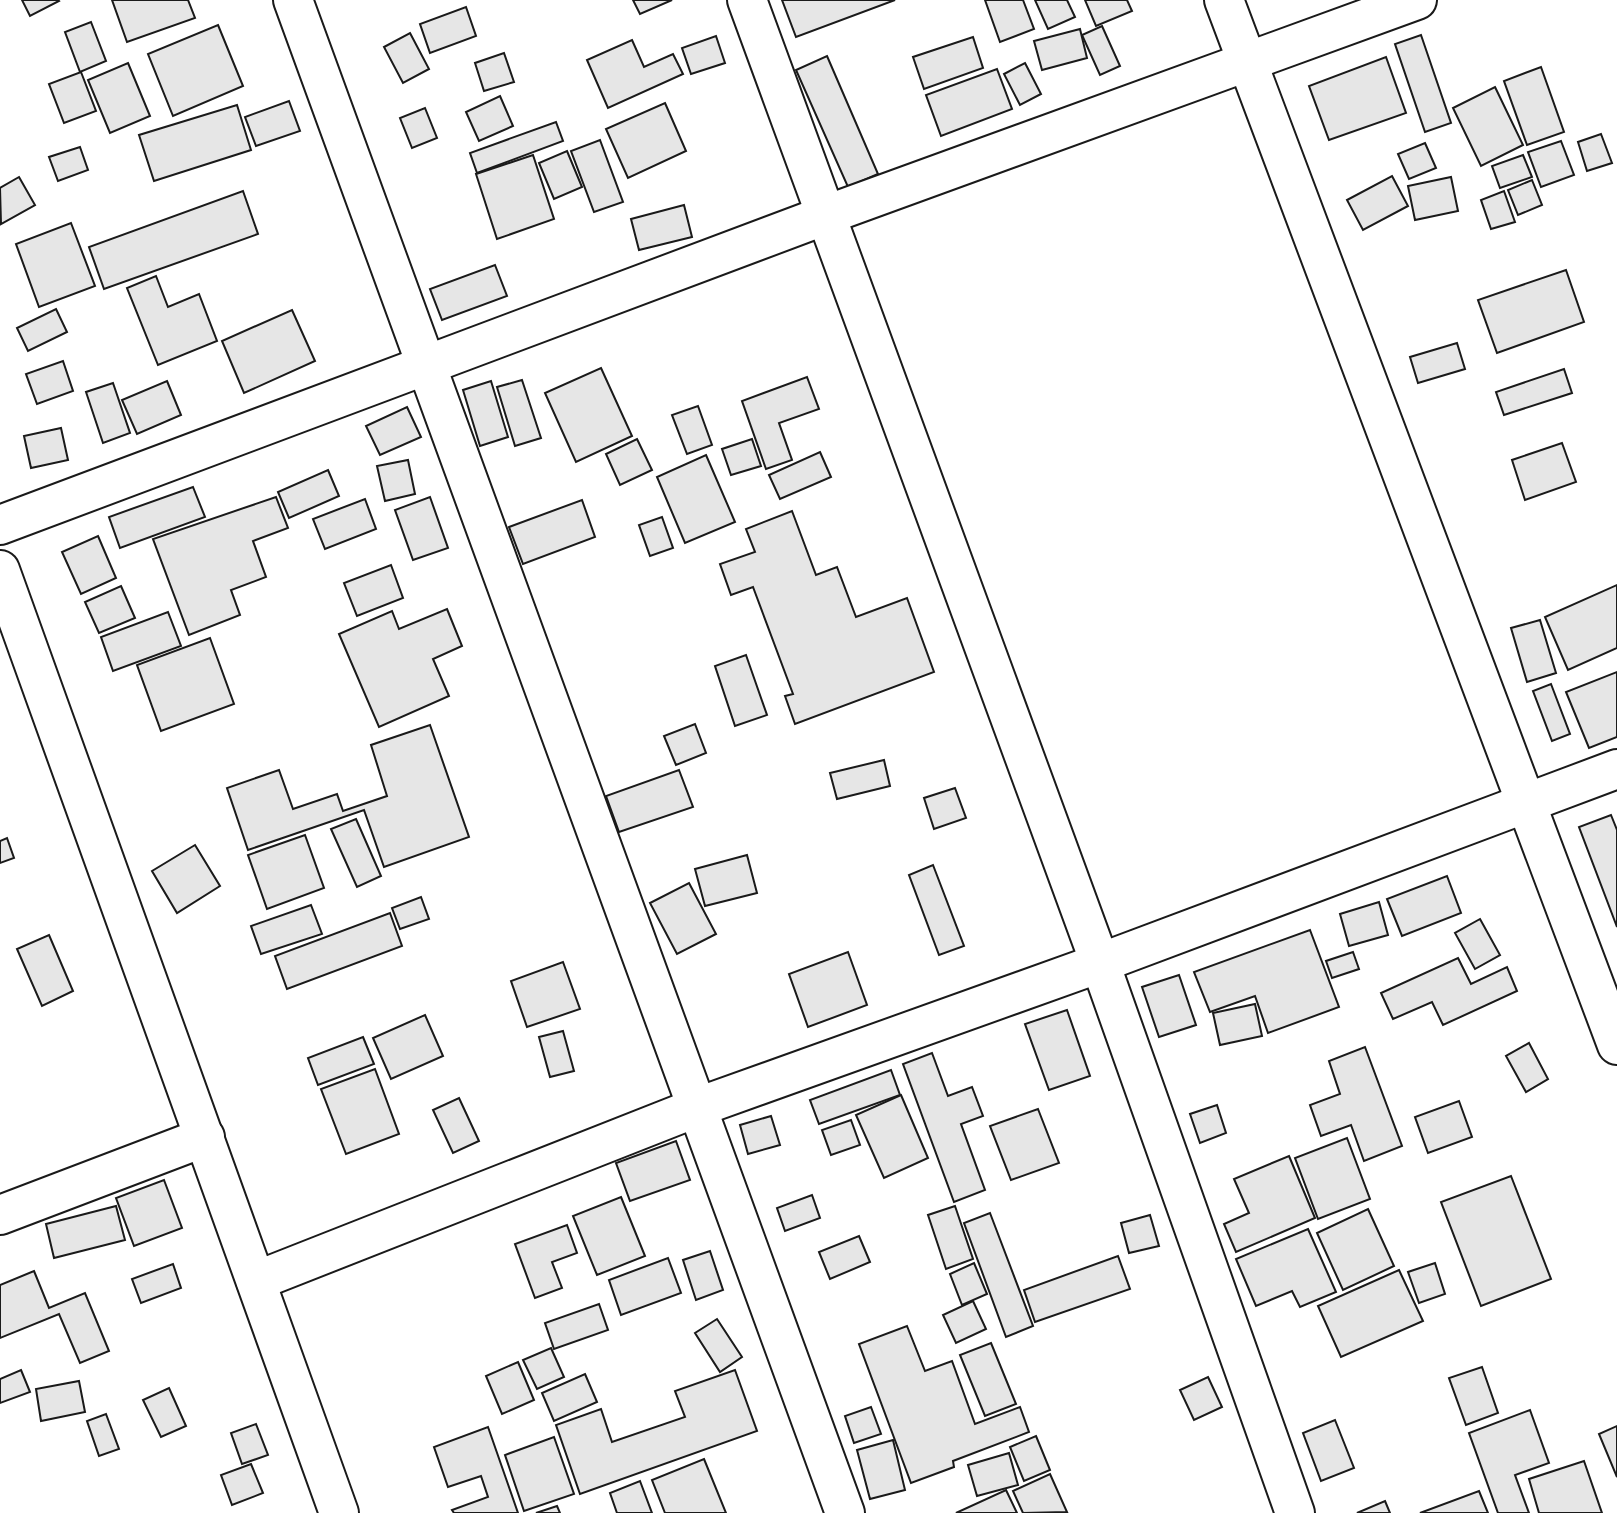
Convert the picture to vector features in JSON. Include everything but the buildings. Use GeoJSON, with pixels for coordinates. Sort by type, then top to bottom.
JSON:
{"type":"FeatureCollection","features":[{"type":"Feature","properties":{"kind":"street"},"geometry":{"type":"LineString","coordinates":[[293,0],[845,1513]]}},
{"type":"Feature","properties":{"kind":"street"},"geometry":{"type":"LineString","coordinates":[[747,0],[1100,963],[1294,1513]]}},
{"type":"Feature","properties":{"kind":"street"},"geometry":{"type":"LineString","coordinates":[[1224,0],[1617,1045]]}},
{"type":"Feature","properties":{"kind":"street"},"geometry":{"type":"LineString","coordinates":[[0,524],[826,215],[1417,0]]}},
{"type":"Feature","properties":{"kind":"street"},"geometry":{"type":"LineString","coordinates":[[0,570],[339,1513]]}},
{"type":"Feature","properties":{"kind":"street"},"geometry":{"type":"LineString","coordinates":[[256,1281],[698,1107],[1100,963],[1527,800],[1617,769]]}},
{"type":"Feature","properties":{"kind":"street"},"geometry":{"type":"LineString","coordinates":[[0,1215],[205,1137]]}}]}
